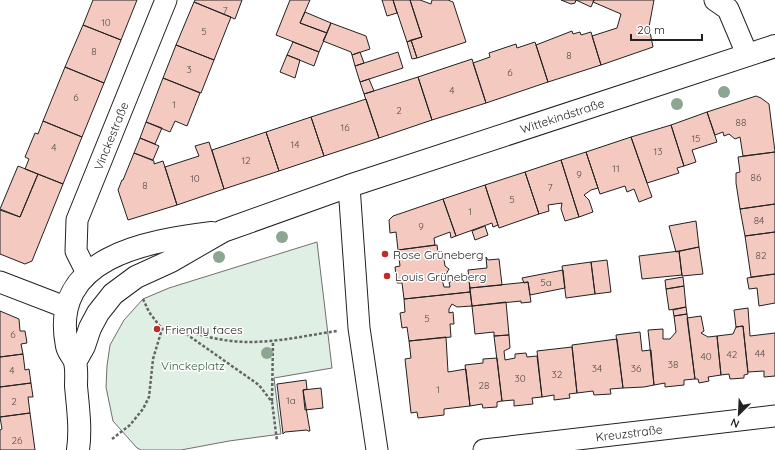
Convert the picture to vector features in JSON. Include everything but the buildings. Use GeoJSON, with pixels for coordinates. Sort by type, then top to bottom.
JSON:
{"type":"FeatureCollection","features":[{"type":"Feature","properties":{"kind":"street","name":"Vinckestraße"},"geometry":{"type":"LineString","coordinates":[[87,273],[76,250],[77,220],[166,0]]}},
{"type":"Feature","properties":{"kind":"street"},"geometry":{"type":"LineString","coordinates":[[715,0],[728,9],[747,54]]}},
{"type":"Feature","properties":{"kind":"street","name":"Wittekindstraße"},"geometry":{"type":"LineString","coordinates":[[349,186],[775,46]]}},
{"type":"Feature","properties":{"kind":"street"},"geometry":{"type":"LineString","coordinates":[[75,362],[84,346],[90,328],[98,313],[113,294],[136,277],[171,261],[223,231],[349,186],[359,328],[377,450]]}},
{"type":"Feature","properties":{"kind":"street"},"geometry":{"type":"LineString","coordinates":[[78,450],[80,434],[75,362],[67,347],[66,307],[73,289],[87,273],[105,260],[140,246],[165,239],[223,231]]}},
{"type":"Feature","properties":{"kind":"street"},"geometry":{"type":"LineString","coordinates":[[0,282],[66,307]]}},
{"type":"Feature","properties":{"kind":"street","name":"Kreuzstraße"},"geometry":{"type":"LineString","coordinates":[[484,450],[775,416]]}},
{"type":"Feature","properties":{"kind":"path"},"geometry":{"type":"LineString","coordinates":[[143,299],[149,312],[162,329]]}},
{"type":"Feature","properties":{"kind":"path"},"geometry":{"type":"LineString","coordinates":[[162,329],[180,329],[231,341],[262,342],[359,328]]}},
{"type":"Feature","properties":{"kind":"path"},"geometry":{"type":"LineString","coordinates":[[112,439],[130,425],[144,409],[149,397],[153,360],[162,329]]}},
{"type":"Feature","properties":{"kind":"path"},"geometry":{"type":"LineString","coordinates":[[180,329],[259,385],[272,402]]}},
{"type":"Feature","properties":{"kind":"path"},"geometry":{"type":"LineString","coordinates":[[273,341],[272,402],[277,441]]}},
{"type":"Feature","properties":{"kind":"green space","name":"Vinckeplatz"},"geometry":{"type":"Polygon","coordinates":[[[317,242],[332,368],[274,378],[281,434],[229,441],[181,450],[141,450],[137,448],[113,421],[106,387],[110,345],[124,320],[143,299],[169,288],[317,242]]]}},
{"type":"Feature","properties":{"kind":"place","name":"Rose Grüneberg"},"geometry":{"type":"Point","coordinates":[385,254]}},
{"type":"Feature","properties":{"kind":"place","name":"Louis Grüneberg"},"geometry":{"type":"Point","coordinates":[387,276]}},
{"type":"Feature","properties":{"kind":"place","name":"Friendly faces"},"geometry":{"type":"Point","coordinates":[157,329]}}]}
